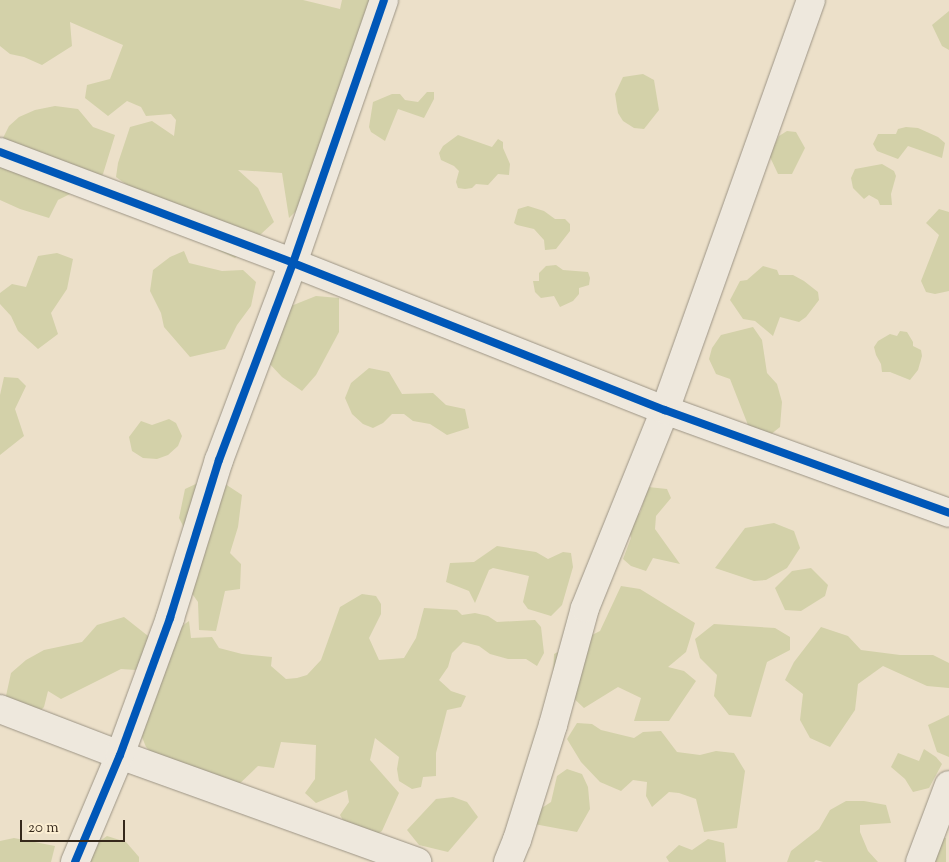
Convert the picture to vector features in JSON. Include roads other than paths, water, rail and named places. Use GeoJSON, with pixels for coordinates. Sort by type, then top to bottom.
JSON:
{"type":"FeatureCollection","features":[{"type":"Feature","properties":{"kind":"street"},"geometry":{"type":"LineString","coordinates":[[75,862],[120,755],[170,618],[219,460],[293,263],[384,0]]}},
{"type":"Feature","properties":{"kind":"street"},"geometry":{"type":"LineString","coordinates":[[508,862],[517,840],[550,734],[585,608],[664,410],[811,0]]}},
{"type":"Feature","properties":{"kind":"street"},"geometry":{"type":"LineString","coordinates":[[0,152],[293,263],[664,410],[949,513]]}},
{"type":"Feature","properties":{"kind":"street"},"geometry":{"type":"LineString","coordinates":[[0,709],[120,755],[417,862]]}},
{"type":"Feature","properties":{"kind":"street"},"geometry":{"type":"LineString","coordinates":[[920,862],[949,785]]}}]}
